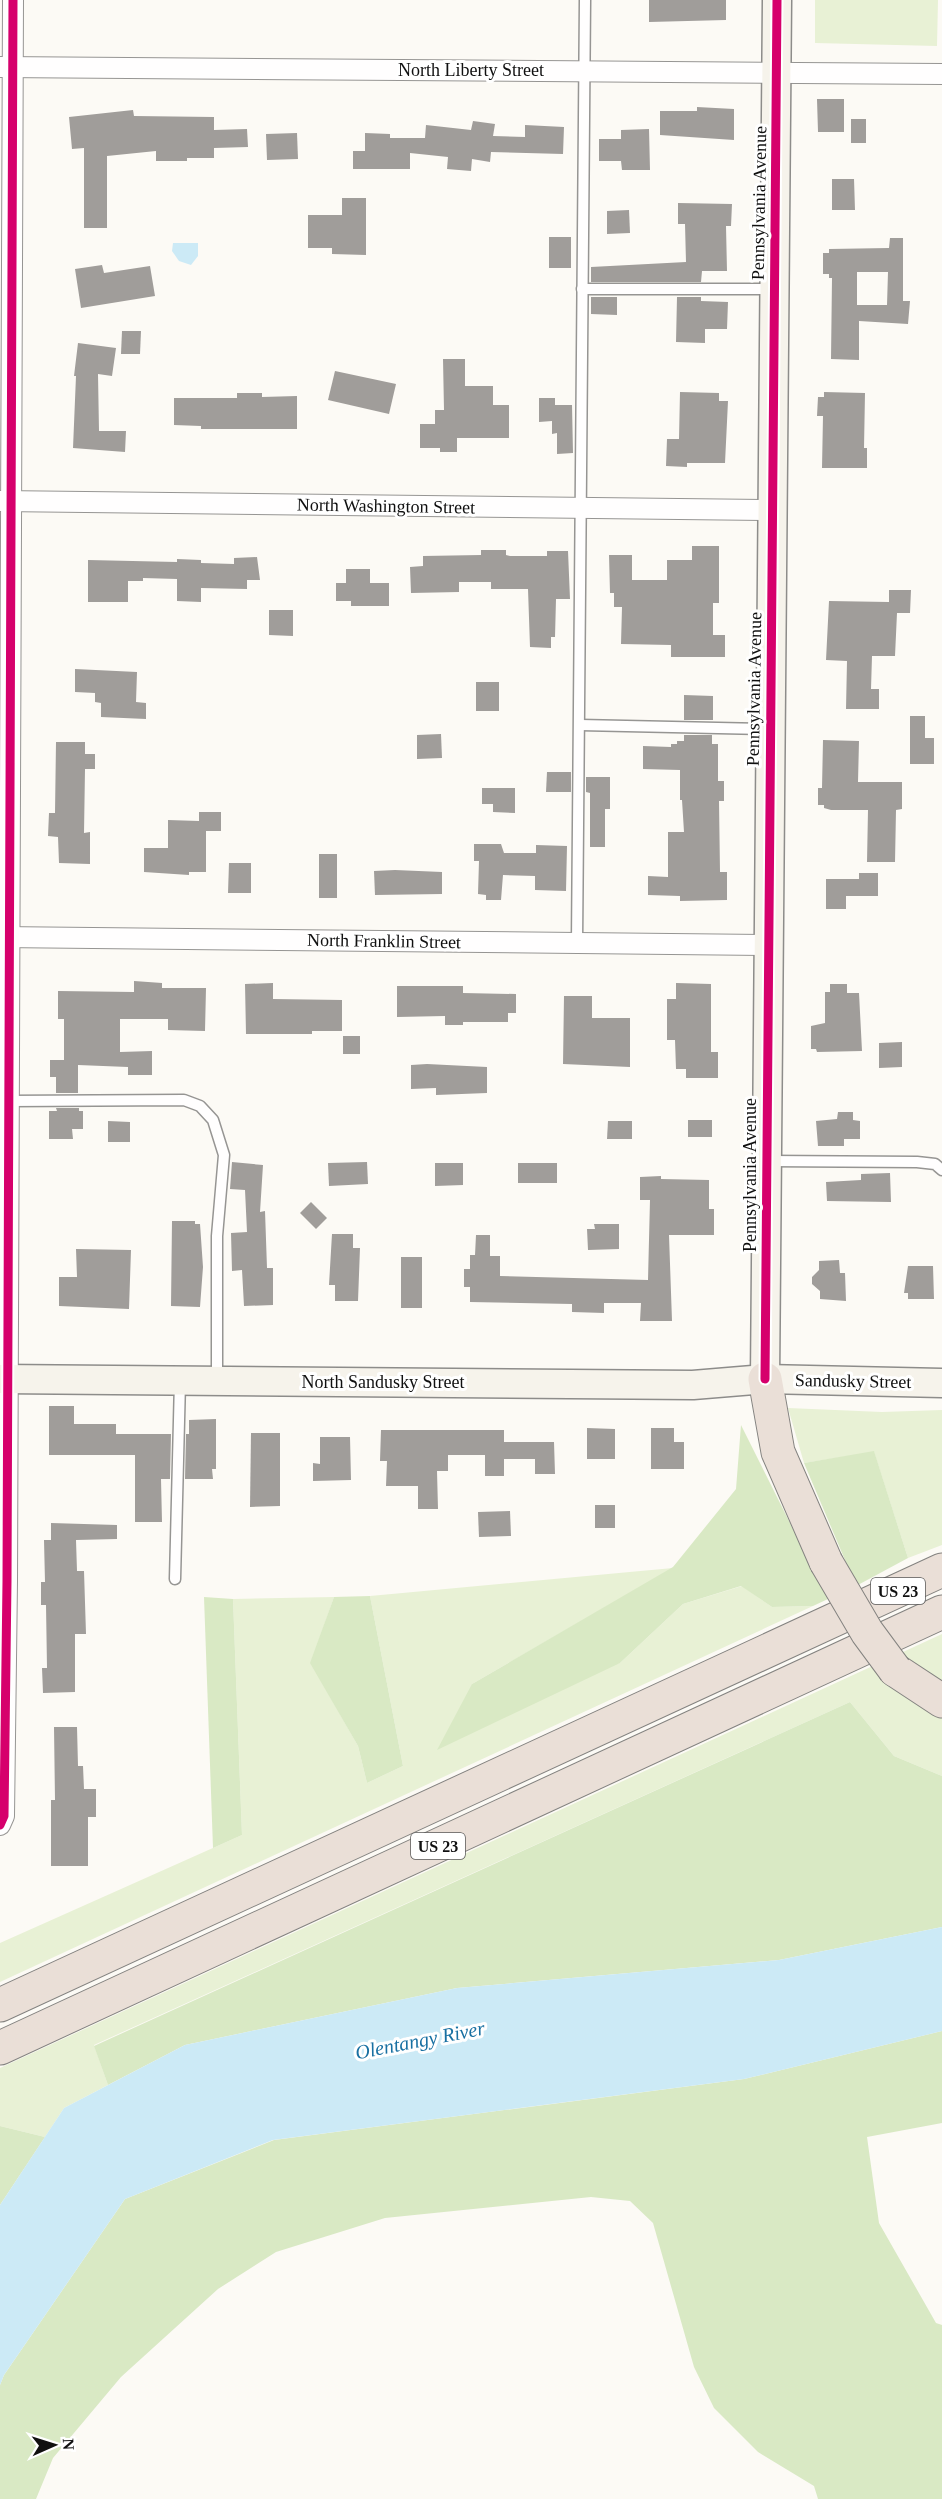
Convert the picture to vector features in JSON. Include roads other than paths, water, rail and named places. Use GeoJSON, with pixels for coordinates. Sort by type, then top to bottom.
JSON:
{"type":"FeatureCollection","features":[{"type":"Feature","properties":{"kind":"highway"},"geometry":{"type":"LineString","coordinates":[[765,1379],[778,1452],[826,1562],[867,1632],[895,1670],[942,1701]]}},
{"type":"Feature","properties":{"kind":"highway","name":"US 23"},"geometry":{"type":"LineString","coordinates":[[0,2005],[942,1570]]}},
{"type":"Feature","properties":{"kind":"highway","name":"US 23"},"geometry":{"type":"LineString","coordinates":[[0,2048],[942,1612]]}},
{"type":"Feature","properties":{"kind":"street"},"geometry":{"type":"LineString","coordinates":[[0,1825],[4,1816],[3,1379],[8,1101],[5,937],[6,67],[13,0]]}},
{"type":"Feature","properties":{"kind":"street","name":"Pennsylvania Avenue"},"geometry":{"type":"LineString","coordinates":[[765,1379],[777,0]]}},
{"type":"Feature","properties":{"kind":"street","name":"North Liberty Street"},"geometry":{"type":"LineString","coordinates":[[6,67],[942,74]]}},
{"type":"Feature","properties":{"kind":"street","name":"North Washington Street"},"geometry":{"type":"LineString","coordinates":[[5,502],[773,510]]}},
{"type":"Feature","properties":{"kind":"street","name":"North Franklin Street"},"geometry":{"type":"LineString","coordinates":[[5,937],[769,945]]}},
{"type":"Feature","properties":{"kind":"street","name":"North Sandusky Street"},"geometry":{"type":"LineString","coordinates":[[3,1379],[693,1385],[765,1379]]}},
{"type":"Feature","properties":{"kind":"street","name":"Sandusky Street"},"geometry":{"type":"LineString","coordinates":[[765,1379],[942,1383]]}},
{"type":"Feature","properties":{"kind":"lane"},"geometry":{"type":"LineString","coordinates":[[577,943],[585,0]]}},
{"type":"Feature","properties":{"kind":"lane"},"geometry":{"type":"LineString","coordinates":[[582,289],[775,288]]}},
{"type":"Feature","properties":{"kind":"lane"},"geometry":{"type":"LineString","coordinates":[[580,725],[771,729]]}},
{"type":"Feature","properties":{"kind":"lane"},"geometry":{"type":"LineString","coordinates":[[8,1101],[183,1100],[200,1106],[213,1120],[224,1155],[217,1236],[216,1381]]}},
{"type":"Feature","properties":{"kind":"lane"},"geometry":{"type":"LineString","coordinates":[[767,1161],[918,1162],[935,1164],[942,1170]]}},
{"type":"Feature","properties":{"kind":"lane"},"geometry":{"type":"LineString","coordinates":[[175,1579],[180,1380]]}},
{"type":"Feature","properties":{"kind":"water"},"geometry":{"type":"Polygon","coordinates":[[[173,243],[198,243],[198,256],[191,265],[179,261],[172,251],[173,243]]]}},
{"type":"Feature","properties":{"kind":"water","name":"Olentangy River"},"geometry":{"type":"Polygon","coordinates":[[[942,1927],[942,2031],[744,2079],[273,2140],[125,2199],[4,2375],[0,2385],[0,2205],[64,2108],[185,2045],[457,1988],[779,1960],[942,1927]]]}}]}
